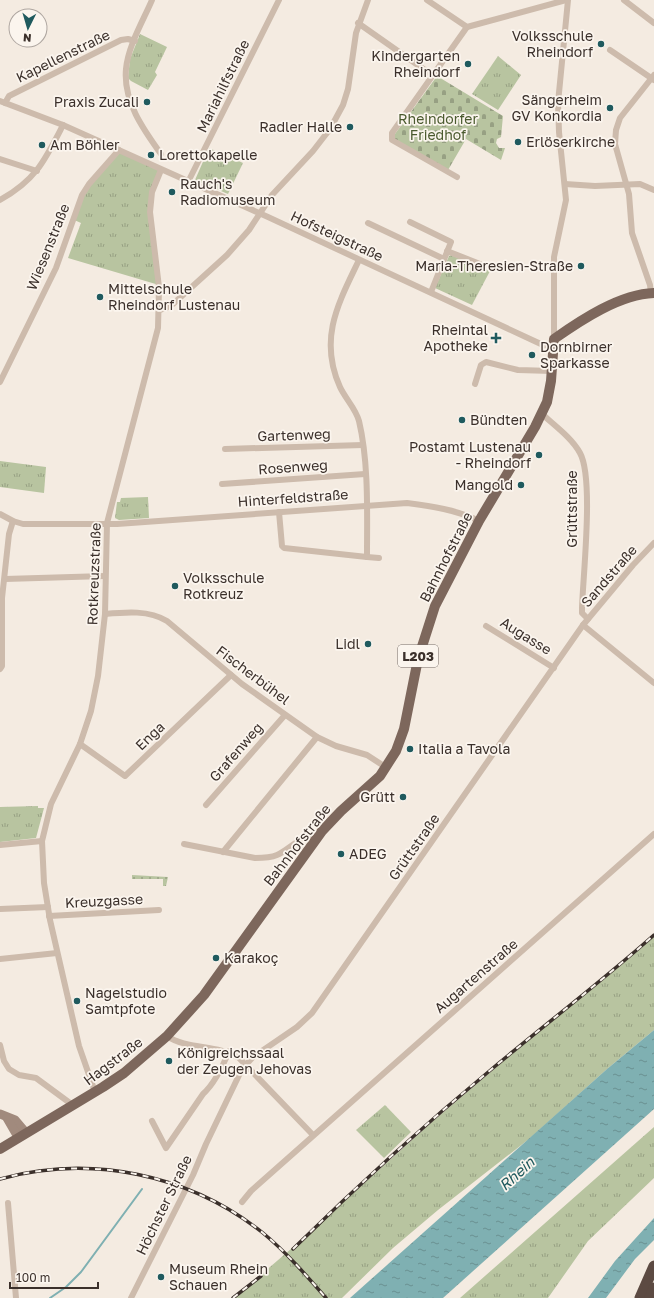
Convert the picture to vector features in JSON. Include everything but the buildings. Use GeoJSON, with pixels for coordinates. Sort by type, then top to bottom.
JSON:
{"type":"FeatureCollection","features":[{"type":"Feature","properties":{"kind":"highway"},"geometry":{"type":"LineString","coordinates":[[640,1298],[654,1266]]}},
{"type":"Feature","properties":{"kind":"highway"},"geometry":{"type":"LineString","coordinates":[[650,1298],[654,1288]]}},
{"type":"Feature","properties":{"kind":"main road"},"geometry":{"type":"LineString","coordinates":[[554,343],[611,305],[637,295],[653,293]]}},
{"type":"Feature","properties":{"kind":"main road","name":"Bahnhofstraße"},"geometry":{"type":"LineString","coordinates":[[167,1036],[209,989],[316,839],[340,811],[373,783],[387,768],[396,751],[404,729],[416,665],[428,624],[448,580],[479,521],[542,414],[547,402],[552,371],[554,343]]}},
{"type":"Feature","properties":{"kind":"main road","name":"Hagstraße"},"geometry":{"type":"LineString","coordinates":[[0,1149],[96,1092],[124,1073],[167,1036]]}},
{"type":"Feature","properties":{"kind":"main road"},"geometry":{"type":"LineString","coordinates":[[4,1116],[15,1120],[22,1135]]}},
{"type":"Feature","properties":{"kind":"street","name":"Kapellenstraße"},"geometry":{"type":"LineString","coordinates":[[152,0],[135,41],[126,69],[128,92],[140,122],[161,154]]}},
{"type":"Feature","properties":{"kind":"street","name":"Mariahilfstraße"},"geometry":{"type":"LineString","coordinates":[[188,182],[279,0]]}},
{"type":"Feature","properties":{"kind":"street"},"geometry":{"type":"LineString","coordinates":[[160,310],[170,306],[209,272],[249,230],[272,195],[310,154],[330,129],[348,89],[358,23],[368,0]]}},
{"type":"Feature","properties":{"kind":"street"},"geometry":{"type":"LineString","coordinates":[[427,0],[468,27]]}},
{"type":"Feature","properties":{"kind":"street"},"geometry":{"type":"LineString","coordinates":[[457,177],[392,140],[392,133],[430,81],[432,75],[468,27],[567,0],[558,103],[559,132],[566,200],[554,256],[554,343]]}},
{"type":"Feature","properties":{"kind":"street"},"geometry":{"type":"LineString","coordinates":[[624,0],[654,23]]}},
{"type":"Feature","properties":{"kind":"street"},"geometry":{"type":"LineString","coordinates":[[358,23],[432,75]]}},
{"type":"Feature","properties":{"kind":"street","name":"Kapellenstraße"},"geometry":{"type":"LineString","coordinates":[[3,102],[9,96],[66,66],[121,40],[128,39],[135,41]]}},
{"type":"Feature","properties":{"kind":"street"},"geometry":{"type":"LineString","coordinates":[[610,50],[653,78],[620,118],[616,130],[615,144],[627,183],[632,233],[653,293]]}},
{"type":"Feature","properties":{"kind":"street","name":"Hofsteigstraße"},"geometry":{"type":"LineString","coordinates":[[3,102],[63,125],[119,150],[431,292],[543,345],[554,343]]}},
{"type":"Feature","properties":{"kind":"street"},"geometry":{"type":"LineString","coordinates":[[0,200],[23,186],[38,171],[63,125]]}},
{"type":"Feature","properties":{"kind":"street","name":"Wiesenstraße"},"geometry":{"type":"LineString","coordinates":[[0,382],[56,268],[82,195],[89,184],[119,150]]}},
{"type":"Feature","properties":{"kind":"street"},"geometry":{"type":"LineString","coordinates":[[0,159],[38,171]]}},
{"type":"Feature","properties":{"kind":"street","name":"Rotkreuzstraße"},"geometry":{"type":"LineString","coordinates":[[96,1092],[79,1046],[49,916],[42,862],[42,841],[50,804],[80,744],[91,711],[98,676],[105,614],[107,523],[154,348],[160,310],[159,287],[150,212],[152,192],[161,170]]}},
{"type":"Feature","properties":{"kind":"street"},"geometry":{"type":"LineString","coordinates":[[565,184],[595,186],[627,183],[640,184],[654,190]]}},
{"type":"Feature","properties":{"kind":"street"},"geometry":{"type":"LineString","coordinates":[[410,222],[451,242],[431,292]]}},
{"type":"Feature","properties":{"kind":"street"},"geometry":{"type":"LineString","coordinates":[[368,223],[444,259]]}},
{"type":"Feature","properties":{"kind":"street"},"geometry":{"type":"LineString","coordinates":[[447,252],[480,264]]}},
{"type":"Feature","properties":{"kind":"street"},"geometry":{"type":"LineString","coordinates":[[359,260],[336,309],[331,329],[335,370],[340,386],[359,419],[365,474],[367,557]]}},
{"type":"Feature","properties":{"kind":"street"},"geometry":{"type":"LineString","coordinates":[[475,384],[481,365],[486,362],[518,370],[552,371]]}},
{"type":"Feature","properties":{"kind":"street","name":"Grüttstraße"},"geometry":{"type":"LineString","coordinates":[[542,414],[575,445],[584,461],[587,487],[582,613],[588,619]]}},
{"type":"Feature","properties":{"kind":"street","name":"Gartenweg"},"geometry":{"type":"LineString","coordinates":[[225,449],[363,445]]}},
{"type":"Feature","properties":{"kind":"street","name":"Rosenweg"},"geometry":{"type":"LineString","coordinates":[[222,484],[365,474]]}},
{"type":"Feature","properties":{"kind":"street","name":"Hinterfeldstraße"},"geometry":{"type":"LineString","coordinates":[[0,514],[13,521],[23,524],[117,524],[407,503],[426,505],[461,514],[479,521]]}},
{"type":"Feature","properties":{"kind":"street"},"geometry":{"type":"LineString","coordinates":[[279,512],[282,546],[284,548],[379,558]]}},
{"type":"Feature","properties":{"kind":"street"},"geometry":{"type":"LineString","coordinates":[[0,669],[2,666],[1,594],[5,579],[9,534],[13,521]]}},
{"type":"Feature","properties":{"kind":"street","name":"Sandstraße"},"geometry":{"type":"LineString","coordinates":[[583,626],[633,565],[654,543]]}},
{"type":"Feature","properties":{"kind":"street"},"geometry":{"type":"LineString","coordinates":[[5,579],[105,576]]}},
{"type":"Feature","properties":{"kind":"street","name":"Fischerbühel"},"geometry":{"type":"LineString","coordinates":[[105,614],[146,613],[158,615],[168,621],[231,675],[317,737],[336,746],[367,756],[387,768]]}},
{"type":"Feature","properties":{"kind":"street","name":"Augasse"},"geometry":{"type":"LineString","coordinates":[[486,626],[554,668]]}},
{"type":"Feature","properties":{"kind":"street"},"geometry":{"type":"LineString","coordinates":[[583,626],[654,683]]}},
{"type":"Feature","properties":{"kind":"street","name":"Grüttstraße"},"geometry":{"type":"LineString","coordinates":[[245,1064],[253,1056],[297,1027],[316,1008],[583,626]]}},
{"type":"Feature","properties":{"kind":"street","name":"Enga"},"geometry":{"type":"LineString","coordinates":[[80,744],[125,776],[231,675]]}},
{"type":"Feature","properties":{"kind":"street","name":"Grafenweg"},"geometry":{"type":"LineString","coordinates":[[206,805],[285,715]]}},
{"type":"Feature","properties":{"kind":"street"},"geometry":{"type":"LineString","coordinates":[[223,852],[317,737]]}},
{"type":"Feature","properties":{"kind":"street","name":"Augartenstraße"},"geometry":{"type":"LineString","coordinates":[[242,1202],[251,1191],[313,1134],[654,834]]}},
{"type":"Feature","properties":{"kind":"street"},"geometry":{"type":"LineString","coordinates":[[184,844],[264,858],[284,851],[304,838],[309,837],[316,839]]}},
{"type":"Feature","properties":{"kind":"street"},"geometry":{"type":"LineString","coordinates":[[0,845],[42,841]]}},
{"type":"Feature","properties":{"kind":"street"},"geometry":{"type":"LineString","coordinates":[[0,909],[48,906]]}},
{"type":"Feature","properties":{"kind":"street","name":"Kreuzgasse"},"geometry":{"type":"LineString","coordinates":[[49,916],[159,910]]}},
{"type":"Feature","properties":{"kind":"street"},"geometry":{"type":"LineString","coordinates":[[0,959],[57,953]]}},
{"type":"Feature","properties":{"kind":"street"},"geometry":{"type":"LineString","coordinates":[[167,1036],[181,1042],[229,1051],[245,1064],[313,1134]]}},
{"type":"Feature","properties":{"kind":"street"},"geometry":{"type":"LineString","coordinates":[[0,1045],[4,1061],[9,1069],[19,1075],[36,1078],[74,1106]]}},
{"type":"Feature","properties":{"kind":"street"},"geometry":{"type":"LineString","coordinates":[[152,1121],[166,1148],[208,1089],[224,1063],[229,1051]]}},
{"type":"Feature","properties":{"kind":"street","name":"Höchster Straße"},"geometry":{"type":"LineString","coordinates":[[131,1298],[193,1175],[238,1075],[245,1064]]}},
{"type":"Feature","properties":{"kind":"street"},"geometry":{"type":"LineString","coordinates":[[8,1203],[16,1298]]}},
{"type":"Feature","properties":{"kind":"green space"},"geometry":{"type":"Polygon","coordinates":[[[140,34],[167,47],[155,72],[157,75],[148,90],[128,78],[130,59],[140,34]]]}},
{"type":"Feature","properties":{"kind":"green space"},"geometry":{"type":"Polygon","coordinates":[[[498,56],[521,75],[498,110],[472,94],[498,56]]]}},
{"type":"Feature","properties":{"kind":"green space","name":"Rheindorfer Friedhof"},"geometry":{"type":"Polygon","coordinates":[[[437,76],[503,116],[501,137],[497,139],[496,143],[499,148],[505,148],[501,160],[466,139],[448,170],[392,138],[437,76]]]}},
{"type":"Feature","properties":{"kind":"green space"},"geometry":{"type":"Polygon","coordinates":[[[209,148],[243,163],[228,194],[195,180],[209,148]]]}},
{"type":"Feature","properties":{"kind":"green space"},"geometry":{"type":"Polygon","coordinates":[[[119,150],[161,170],[151,198],[159,285],[68,258],[81,223],[72,219],[84,192],[119,150]]]}},
{"type":"Feature","properties":{"kind":"green space"},"geometry":{"type":"Polygon","coordinates":[[[451,255],[490,271],[472,305],[435,288],[449,256],[451,255]]]}},
{"type":"Feature","properties":{"kind":"green space"},"geometry":{"type":"Polygon","coordinates":[[[0,461],[46,467],[44,493],[0,487],[0,461]]]}},
{"type":"Feature","properties":{"kind":"green space"},"geometry":{"type":"Polygon","coordinates":[[[148,497],[149,518],[119,520],[115,518],[117,502],[120,502],[121,498],[148,497]]]}},
{"type":"Feature","properties":{"kind":"green space"},"geometry":{"type":"Polygon","coordinates":[[[38,806],[38,808],[44,808],[36,838],[0,842],[0,807],[38,806]]]}},
{"type":"Feature","properties":{"kind":"green space"},"geometry":{"type":"Polygon","coordinates":[[[132,875],[168,877],[166,886],[163,886],[163,879],[132,879],[132,875]]]}},
{"type":"Feature","properties":{"kind":"green space"},"geometry":{"type":"Polygon","coordinates":[[[654,935],[654,1030],[607,1069],[529,1139],[438,1210],[393,1248],[342,1298],[234,1298],[299,1242],[432,1122],[582,994],[609,975],[654,935]]]}},
{"type":"Feature","properties":{"kind":"green space"},"geometry":{"type":"Polygon","coordinates":[[[385,1105],[411,1132],[384,1158],[356,1130],[385,1105]]]}},
{"type":"Feature","properties":{"kind":"green space"},"geometry":{"type":"Polygon","coordinates":[[[654,1127],[654,1178],[588,1241],[548,1298],[460,1298],[654,1127]]]}},
{"type":"Feature","properties":{"kind":"water","name":"Rhein"},"geometry":{"type":"Polygon","coordinates":[[[654,1030],[654,1109],[443,1298],[350,1298],[607,1069],[654,1030]]]}},
{"type":"Feature","properties":{"kind":"water"},"geometry":{"type":"Polygon","coordinates":[[[654,1218],[654,1240],[635,1259],[606,1298],[588,1298],[615,1261],[654,1218]]]}},
{"type":"Feature","properties":{"kind":"waterway"},"geometry":{"type":"LineString","coordinates":[[50,1298],[66,1287],[81,1272],[142,1189]]}},
{"type":"Feature","properties":{"kind":"railway"},"geometry":{"type":"LineString","coordinates":[[293,1249],[366,1179],[442,1111],[654,935]]}},
{"type":"Feature","properties":{"kind":"railway"},"geometry":{"type":"LineString","coordinates":[[0,1179],[34,1172],[69,1169],[104,1170],[138,1174],[171,1183],[203,1196],[234,1213],[263,1233],[288,1256],[326,1298]]}},
{"type":"Feature","properties":{"kind":"railway"},"geometry":{"type":"LineString","coordinates":[[233,1298],[261,1276]]}},
{"type":"Feature","properties":{"kind":"place","name":"Volksschule Rheindorf"},"geometry":{"type":"Point","coordinates":[601,44]}},
{"type":"Feature","properties":{"kind":"place","name":"Kindergarten Rheindorf"},"geometry":{"type":"Point","coordinates":[468,64]}},
{"type":"Feature","properties":{"kind":"place","name":"Praxis Zucali"},"geometry":{"type":"Point","coordinates":[147,102]}},
{"type":"Feature","properties":{"kind":"place","name":"Sängerheim GV Konkordia"},"geometry":{"type":"Point","coordinates":[610,108]}},
{"type":"Feature","properties":{"kind":"place","name":"Radler Halle"},"geometry":{"type":"Point","coordinates":[350,127]}},
{"type":"Feature","properties":{"kind":"place","name":"Erlöserkirche"},"geometry":{"type":"Point","coordinates":[518,142]}},
{"type":"Feature","properties":{"kind":"place","name":"Am Böhler"},"geometry":{"type":"Point","coordinates":[42,145]}},
{"type":"Feature","properties":{"kind":"place","name":"Lorettokapelle"},"geometry":{"type":"Point","coordinates":[151,155]}},
{"type":"Feature","properties":{"kind":"place","name":"Rauch's Radiomuseum"},"geometry":{"type":"Point","coordinates":[172,192]}},
{"type":"Feature","properties":{"kind":"place","name":"Maria-Theresien-Straße"},"geometry":{"type":"Point","coordinates":[581,266]}},
{"type":"Feature","properties":{"kind":"place","name":"Mittelschule Rheindorf Lustenau"},"geometry":{"type":"Point","coordinates":[100,297]}},
{"type":"Feature","properties":{"kind":"place","name":"Rheintal Apotheke"},"geometry":{"type":"Point","coordinates":[496,338]}},
{"type":"Feature","properties":{"kind":"place","name":"Dornbirner Sparkasse"},"geometry":{"type":"Point","coordinates":[532,355]}},
{"type":"Feature","properties":{"kind":"place","name":"Bündten"},"geometry":{"type":"Point","coordinates":[462,420]}},
{"type":"Feature","properties":{"kind":"place","name":"Postamt Lustenau - Rheindorf"},"geometry":{"type":"Point","coordinates":[539,455]}},
{"type":"Feature","properties":{"kind":"place","name":"Mangold"},"geometry":{"type":"Point","coordinates":[521,485]}},
{"type":"Feature","properties":{"kind":"place","name":"Volksschule Rotkreuz"},"geometry":{"type":"Point","coordinates":[175,586]}},
{"type":"Feature","properties":{"kind":"place","name":"Lidl"},"geometry":{"type":"Point","coordinates":[368,644]}},
{"type":"Feature","properties":{"kind":"place","name":"Italia a Tavola"},"geometry":{"type":"Point","coordinates":[410,749]}},
{"type":"Feature","properties":{"kind":"place","name":"Grütt"},"geometry":{"type":"Point","coordinates":[403,797]}},
{"type":"Feature","properties":{"kind":"place","name":"ADEG"},"geometry":{"type":"Point","coordinates":[341,854]}},
{"type":"Feature","properties":{"kind":"place","name":"Karakoç"},"geometry":{"type":"Point","coordinates":[216,958]}},
{"type":"Feature","properties":{"kind":"place","name":"Nagelstudio Samtpfote"},"geometry":{"type":"Point","coordinates":[77,1001]}},
{"type":"Feature","properties":{"kind":"place","name":"Königreichssaal der Zeugen Jehovas"},"geometry":{"type":"Point","coordinates":[169,1061]}},
{"type":"Feature","properties":{"kind":"place","name":"Museum Rhein Schauen"},"geometry":{"type":"Point","coordinates":[161,1277]}}]}
